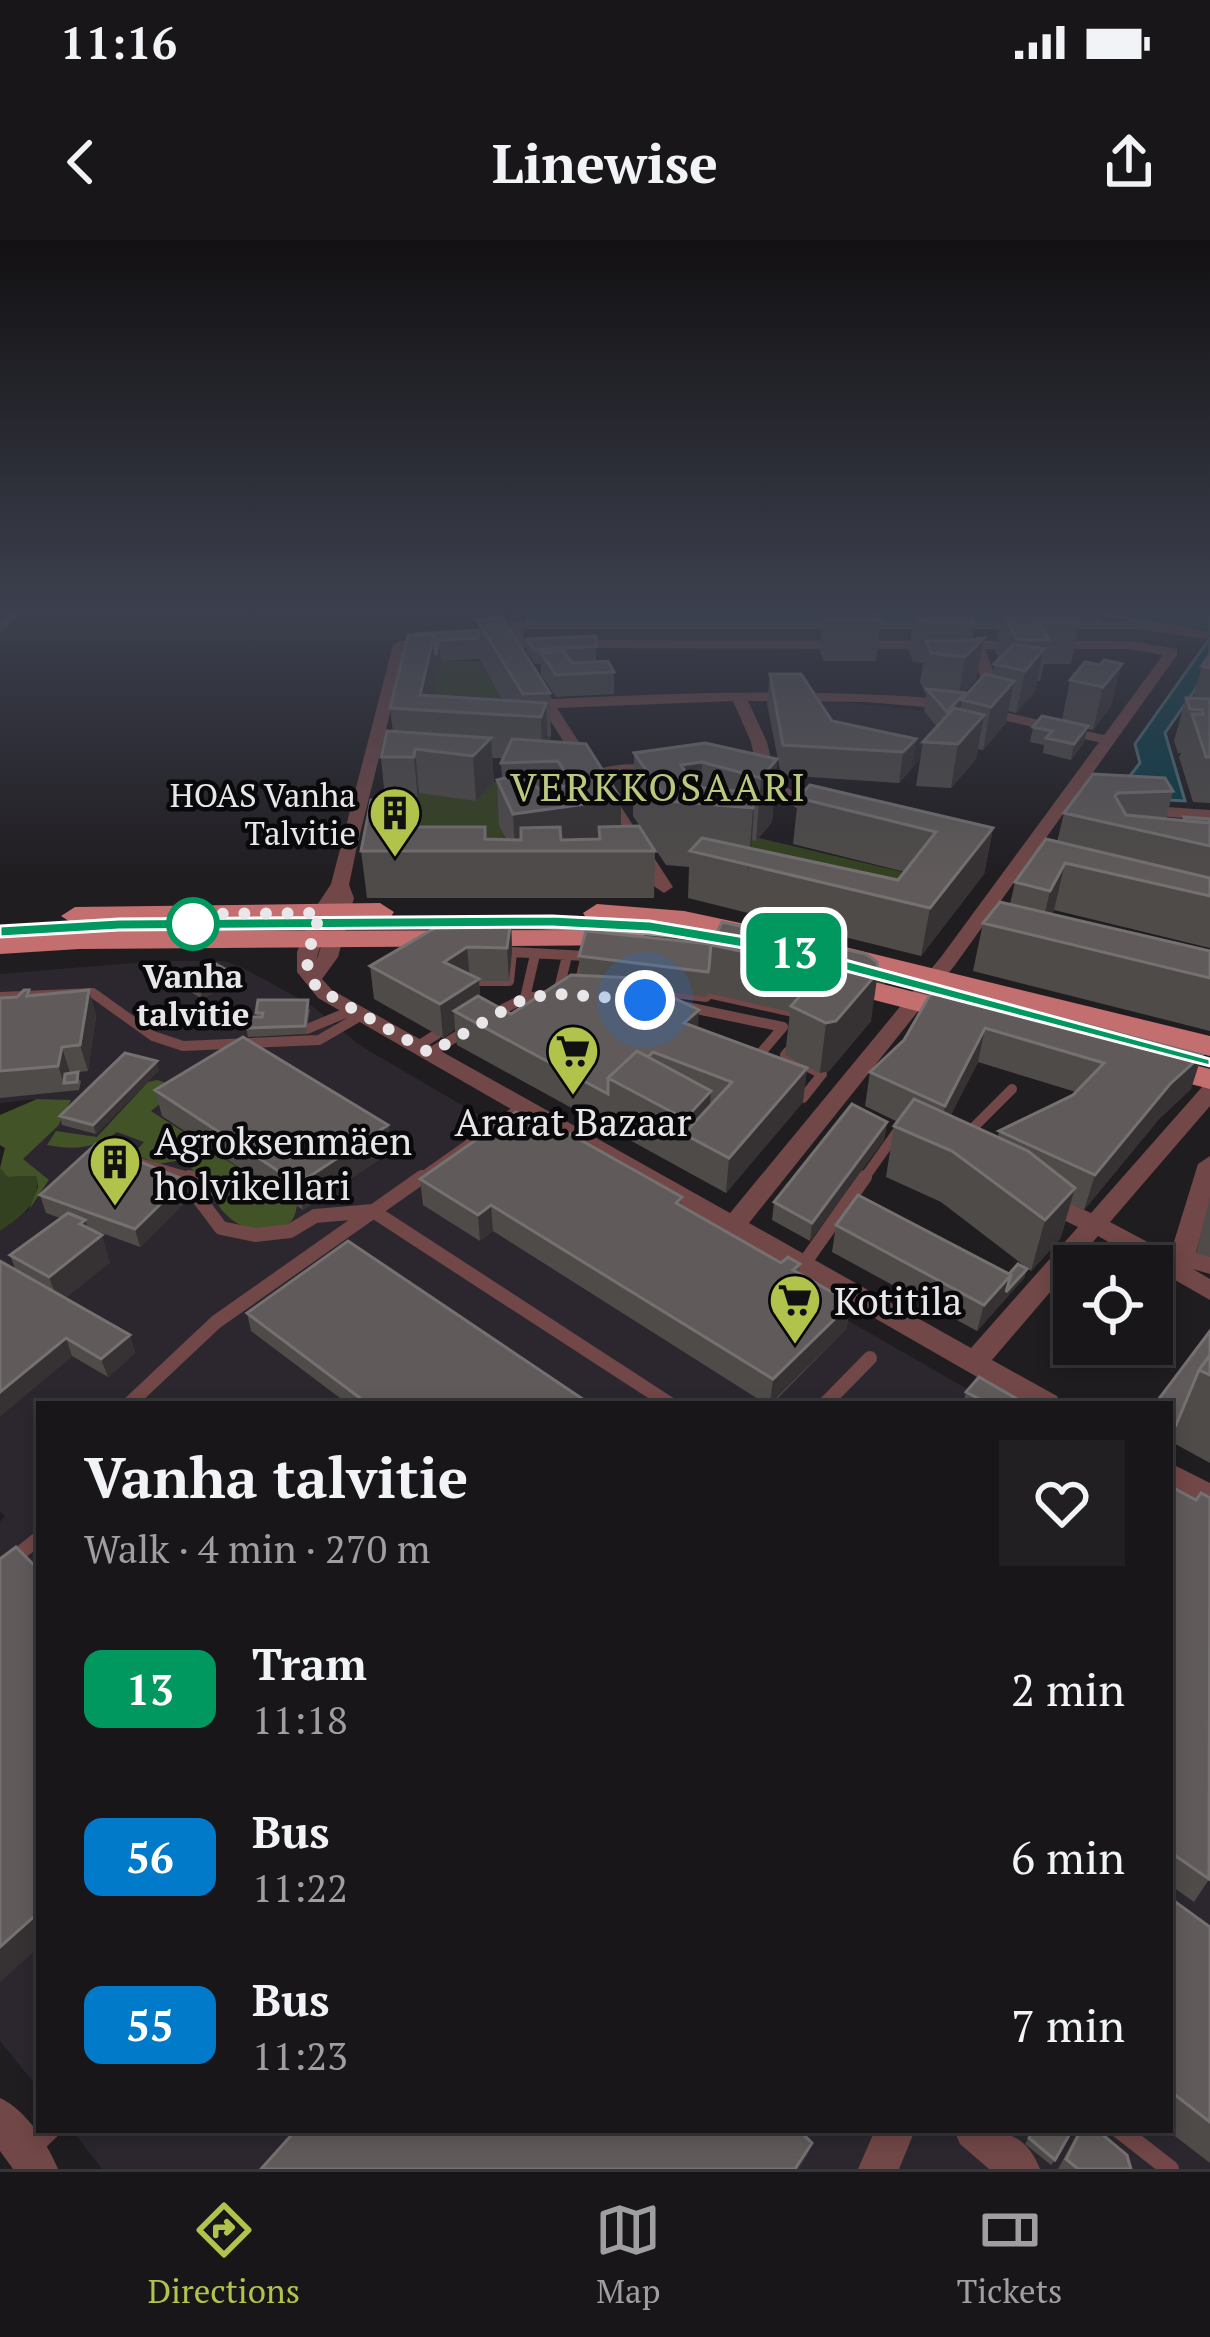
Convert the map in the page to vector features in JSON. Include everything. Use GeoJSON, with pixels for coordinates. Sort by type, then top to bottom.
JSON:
{"type":"FeatureCollection","features":[{"type":"Feature","properties":{"kind":"main road"},"geometry":{"type":"LineString","coordinates":[[0,921],[580,913],[684,920],[925,989],[1210,1079]]}},
{"type":"Feature","properties":{"kind":"main road"},"geometry":{"type":"LineString","coordinates":[[0,945],[329,917],[614,938],[692,947],[794,970],[1089,1016],[1210,1046]]}},
{"type":"Feature","properties":{"kind":"street"},"geometry":{"type":"LineString","coordinates":[[389,697],[376,762],[329,917],[307,958],[308,973],[314,976],[317,988],[428,1044],[523,1106],[1042,1401]]}},
{"type":"Feature","properties":{"kind":"street"},"geometry":{"type":"LineString","coordinates":[[543,697],[664,887]]}},
{"type":"Feature","properties":{"kind":"street"},"geometry":{"type":"LineString","coordinates":[[547,704],[695,697]]}},
{"type":"Feature","properties":{"kind":"street"},"geometry":{"type":"LineString","coordinates":[[739,697],[760,742],[768,782]]}},
{"type":"Feature","properties":{"kind":"street"},"geometry":{"type":"LineString","coordinates":[[880,697],[973,708],[982,697]]}},
{"type":"Feature","properties":{"kind":"street"},"geometry":{"type":"LineString","coordinates":[[734,1226],[872,1120],[925,989],[1008,864],[1064,804],[1139,697]]}},
{"type":"Feature","properties":{"kind":"street"},"geometry":{"type":"LineString","coordinates":[[594,777],[610,770],[678,774]]}},
{"type":"Feature","properties":{"kind":"street"},"geometry":{"type":"LineString","coordinates":[[573,775],[658,791]]}},
{"type":"Feature","properties":{"kind":"street"},"geometry":{"type":"LineString","coordinates":[[723,778],[768,782],[814,816],[847,826]]}},
{"type":"Feature","properties":{"kind":"street"},"geometry":{"type":"LineString","coordinates":[[762,805],[794,802]]}},
{"type":"Feature","properties":{"kind":"street"},"geometry":{"type":"LineString","coordinates":[[1064,804],[1089,807]]}},
{"type":"Feature","properties":{"kind":"street"},"geometry":{"type":"LineString","coordinates":[[1109,808],[1210,815]]}},
{"type":"Feature","properties":{"kind":"street"},"geometry":{"type":"LineString","coordinates":[[1008,864],[1041,872]]}},
{"type":"Feature","properties":{"kind":"street"},"geometry":{"type":"LineString","coordinates":[[974,1362],[1210,1092]]}},
{"type":"Feature","properties":{"kind":"street"},"geometry":{"type":"LineString","coordinates":[[1182,1257],[1210,1164]]}},
{"type":"Feature","properties":{"kind":"street"},"geometry":{"type":"LineString","coordinates":[[1010,1184],[1125,1239],[1210,1291]]}},
{"type":"Feature","properties":{"kind":"street"},"geometry":{"type":"LineString","coordinates":[[1125,1239],[1210,1265]]}},
{"type":"Feature","properties":{"kind":"street"},"geometry":{"type":"LineString","coordinates":[[1173,1477],[1210,1497]]}},
{"type":"Feature","properties":{"kind":"street"},"geometry":{"type":"LineString","coordinates":[[0,2118],[39,2151]]}},
{"type":"Feature","properties":{"kind":"street"},"geometry":{"type":"LineString","coordinates":[[878,2169],[894,2133]]}},
{"type":"Feature","properties":{"kind":"street"},"geometry":{"type":"LineString","coordinates":[[978,2133],[1019,2168]]}},
{"type":"Feature","properties":{"kind":"lane"},"geometry":{"type":"LineString","coordinates":[[973,708],[1108,740]]}},
{"type":"Feature","properties":{"kind":"lane"},"geometry":{"type":"LineString","coordinates":[[512,952],[586,956],[580,981],[706,997],[708,993],[802,1014],[810,1027],[785,1055],[823,1074],[802,1098],[761,1080],[757,1085],[682,1058],[697,1043],[632,1011],[572,1008],[513,1048],[480,1030],[481,1013],[447,995],[470,981],[494,981],[508,981],[512,952]]}},
{"type":"Feature","properties":{"kind":"lane"},"geometry":{"type":"LineString","coordinates":[[525,998],[534,959]]}},
{"type":"Feature","properties":{"kind":"lane"},"geometry":{"type":"LineString","coordinates":[[557,994],[566,960]]}},
{"type":"Feature","properties":{"kind":"lane"},"geometry":{"type":"LineString","coordinates":[[476,1010],[489,1000],[494,981]]}},
{"type":"Feature","properties":{"kind":"lane"},"geometry":{"type":"LineString","coordinates":[[0,997],[93,993],[153,1036],[183,1046],[320,1040],[358,1012]]}},
{"type":"Feature","properties":{"kind":"lane"},"geometry":{"type":"LineString","coordinates":[[428,1044],[525,998],[557,994],[645,1000],[783,1028],[752,1063]]}},
{"type":"Feature","properties":{"kind":"lane"},"geometry":{"type":"LineString","coordinates":[[489,1000],[504,1007]]}},
{"type":"Feature","properties":{"kind":"lane"},"geometry":{"type":"LineString","coordinates":[[645,1000],[704,1038]]}},
{"type":"Feature","properties":{"kind":"lane"},"geometry":{"type":"LineString","coordinates":[[504,1007],[507,1025],[527,1038]]}},
{"type":"Feature","properties":{"kind":"lane"},"geometry":{"type":"LineString","coordinates":[[307,1029],[358,1012]]}},
{"type":"Feature","properties":{"kind":"lane"},"geometry":{"type":"LineString","coordinates":[[738,1057],[872,1120],[803,1265]]}},
{"type":"Feature","properties":{"kind":"lane"},"geometry":{"type":"LineString","coordinates":[[953,1148],[1012,1089]]}},
{"type":"Feature","properties":{"kind":"lane"},"geometry":{"type":"LineString","coordinates":[[136,1401],[216,1322],[523,1106]]}},
{"type":"Feature","properties":{"kind":"lane"},"geometry":{"type":"LineString","coordinates":[[123,1158],[200,1180],[200,1200],[221,1228],[273,1233],[290,1231],[316,1216],[373,1211],[665,1401]]}},
{"type":"Feature","properties":{"kind":"lane"},"geometry":{"type":"LineString","coordinates":[[828,1401],[870,1358]]}},
{"type":"Feature","properties":{"kind":"lane"},"geometry":{"type":"LineString","coordinates":[[0,1569],[36,1540]]}},
{"type":"Feature","properties":{"kind":"lane"},"geometry":{"type":"LineString","coordinates":[[1124,2133],[1170,2169]]}},
{"type":"Feature","properties":{"kind":"shaded area"},"geometry":{"type":"Polygon","coordinates":[[[767,703],[849,703],[961,715],[899,783],[781,775],[767,703]]]}},
{"type":"Feature","properties":{"kind":"shaded area","name":"Vanha talvitie"},"geometry":{"type":"Polygon","coordinates":[[[307,920],[304,930],[112,931],[116,922],[307,920]]]}},
{"type":"Feature","properties":{"kind":"shaded area"},"geometry":{"type":"Polygon","coordinates":[[[157,961],[225,961],[243,968],[311,1005],[361,1046],[506,1131],[569,1160],[988,1401],[36,1401],[36,2085],[0,2041],[0,1522],[5,1516],[0,1511],[0,1231],[29,1210],[49,1181],[22,1159],[58,1126],[37,1099],[0,1103],[0,974],[157,961]]]}},
{"type":"Feature","properties":{"kind":"shaded area"},"geometry":{"type":"Polygon","coordinates":[[[1173,1508],[1210,1529],[1210,2169],[102,2169],[74,2133],[1173,2133],[1173,1508]]]}},
{"type":"Feature","properties":{"kind":"green space"},"geometry":{"type":"Polygon","coordinates":[[[433,697],[500,697],[524,737],[551,736],[548,746],[424,738],[433,697]]]}},
{"type":"Feature","properties":{"kind":"green space"},"geometry":{"type":"Polygon","coordinates":[[[494,782],[514,783],[500,827],[515,860],[415,873],[386,801],[417,801],[419,793],[440,794],[494,782]]]}},
{"type":"Feature","properties":{"kind":"green space"},"geometry":{"type":"Polygon","coordinates":[[[699,824],[928,878],[891,928],[699,824]]]}},
{"type":"Feature","properties":{"kind":"green space"},"geometry":{"type":"Polygon","coordinates":[[[501,917],[624,917],[893,970],[883,987],[501,933],[501,917]]]}},
{"type":"Feature","properties":{"kind":"green space"},"geometry":{"type":"Polygon","coordinates":[[[148,1082],[170,1084],[167,1098],[151,1111],[297,1206],[290,1223],[273,1229],[239,1224],[181,1160],[158,1164],[133,1154],[144,1142],[117,1132],[84,1147],[47,1145],[56,1131],[97,1137],[148,1082]]]}},
{"type":"Feature","properties":{"kind":"green space"},"geometry":{"type":"Polygon","coordinates":[[[37,1099],[71,1100],[58,1126],[23,1159],[49,1180],[29,1210],[38,1187],[36,1176],[8,1177],[0,1168],[5,1148],[0,1145],[0,1115],[37,1099]]]}},
{"type":"Feature","properties":{"kind":"green space"},"geometry":{"type":"Polygon","coordinates":[[[0,1168],[9,1177],[36,1176],[37,1186],[28,1209],[0,1231],[0,1168]]]}},
{"type":"Feature","properties":{"kind":"water"},"geometry":{"type":"Polygon","coordinates":[[[1168,697],[1190,697],[1165,733],[1185,801],[1134,798],[1129,777],[1140,763],[1135,744],[1168,697]]]}},
{"type":"Feature","properties":{"kind":"building"},"geometry":{"type":"Polygon","coordinates":[[[393,697],[546,703],[541,717],[390,708],[393,697]]]}},
{"type":"Feature","properties":{"kind":"building"},"geometry":{"type":"Polygon","coordinates":[[[774,697],[816,697],[832,721],[916,739],[903,752],[783,745],[774,697]]]}},
{"type":"Feature","properties":{"kind":"building"},"geometry":{"type":"Polygon","coordinates":[[[934,697],[961,697],[947,712],[934,697]]]}},
{"type":"Feature","properties":{"kind":"building"},"geometry":{"type":"Polygon","coordinates":[[[965,697],[1000,697],[991,707],[962,700],[965,697]]]}},
{"type":"Feature","properties":{"kind":"building"},"geometry":{"type":"Polygon","coordinates":[[[1186,698],[1210,699],[1210,757],[1206,757],[1192,714],[1203,714],[1202,710],[1190,709],[1186,698]]]}},
{"type":"Feature","properties":{"kind":"building"},"geometry":{"type":"Polygon","coordinates":[[[954,708],[984,715],[958,744],[923,742],[954,708]]]}},
{"type":"Feature","properties":{"kind":"building"},"geometry":{"type":"Polygon","coordinates":[[[1042,716],[1088,726],[1074,744],[1046,738],[1052,731],[1033,727],[1042,716]]]}},
{"type":"Feature","properties":{"kind":"building"},"geometry":{"type":"Polygon","coordinates":[[[387,731],[491,738],[473,756],[415,749],[414,757],[381,757],[387,731]]]}},
{"type":"Feature","properties":{"kind":"building"},"geometry":{"type":"Polygon","coordinates":[[[512,739],[586,744],[621,799],[513,814],[497,780],[522,774],[540,790],[573,785],[558,761],[501,763],[512,739]]]}},
{"type":"Feature","properties":{"kind":"building"},"geometry":{"type":"Polygon","coordinates":[[[705,743],[777,759],[761,778],[702,762],[681,765],[696,787],[755,793],[753,808],[668,801],[634,753],[705,743]]]}},
{"type":"Feature","properties":{"kind":"building"},"geometry":{"type":"Polygon","coordinates":[[[1093,774],[1165,778],[1173,791],[1115,796],[1126,815],[1210,823],[1210,846],[1064,813],[1093,774]]]}},
{"type":"Feature","properties":{"kind":"building"},"geometry":{"type":"Polygon","coordinates":[[[810,785],[993,828],[930,908],[690,851],[702,838],[898,880],[936,832],[798,798],[810,785]]]}},
{"type":"Feature","properties":{"kind":"building"},"geometry":{"type":"Polygon","coordinates":[[[414,799],[410,827],[485,827],[485,839],[521,840],[521,828],[560,827],[561,840],[600,839],[599,827],[639,826],[655,851],[361,851],[371,800],[414,799]]]}},
{"type":"Feature","properties":{"kind":"building"},"geometry":{"type":"Polygon","coordinates":[[[1184,817],[1210,819],[1210,823],[1185,821],[1184,817]]]}},
{"type":"Feature","properties":{"kind":"building"},"geometry":{"type":"Polygon","coordinates":[[[1046,839],[1210,878],[1210,896],[1065,863],[1050,891],[1015,882],[1046,839]]]}},
{"type":"Feature","properties":{"kind":"building"},"geometry":{"type":"Polygon","coordinates":[[[1000,902],[1210,951],[1210,978],[983,923],[1000,902]]]}},
{"type":"Feature","properties":{"kind":"building"},"geometry":{"type":"Polygon","coordinates":[[[452,918],[511,919],[507,948],[467,947],[444,962],[479,979],[440,1004],[370,966],[452,918]]]}},
{"type":"Feature","properties":{"kind":"building"},"geometry":{"type":"Polygon","coordinates":[[[722,922],[866,954],[877,962],[878,972],[836,1021],[826,1023],[791,1006],[816,978],[807,965],[711,945],[722,922]]]}},
{"type":"Feature","properties":{"kind":"building"},"geometry":{"type":"Polygon","coordinates":[[[586,931],[711,944],[708,972],[579,956],[586,931]]]}},
{"type":"Feature","properties":{"kind":"building"},"geometry":{"type":"Polygon","coordinates":[[[216,964],[232,973],[200,990],[184,981],[216,964]]]}},
{"type":"Feature","properties":{"kind":"building"},"geometry":{"type":"Polygon","coordinates":[[[571,975],[633,978],[699,1010],[684,1023],[807,1068],[729,1158],[684,1134],[732,1082],[653,1052],[648,1057],[637,1051],[608,1078],[608,1094],[454,1011],[478,996],[511,1014],[571,975]]]}},
{"type":"Feature","properties":{"kind":"building"},"geometry":{"type":"Polygon","coordinates":[[[29,990],[27,996],[89,990],[80,1045],[62,1047],[58,1066],[0,1071],[0,998],[17,997],[29,990]]]}},
{"type":"Feature","properties":{"kind":"building"},"geometry":{"type":"Polygon","coordinates":[[[952,990],[1202,1055],[1170,1084],[1095,1175],[999,1131],[1073,1095],[1104,1063],[985,1028],[945,1106],[870,1072],[904,1040],[930,995],[952,990]]]}},
{"type":"Feature","properties":{"kind":"building"},"geometry":{"type":"Polygon","coordinates":[[[258,1000],[308,1000],[305,1026],[246,1028],[248,1017],[262,1017],[263,1013],[256,1013],[258,1000]]]}},
{"type":"Feature","properties":{"kind":"building"},"geometry":{"type":"Polygon","coordinates":[[[243,1037],[388,1125],[298,1184],[155,1090],[243,1037]]]}},
{"type":"Feature","properties":{"kind":"building"},"geometry":{"type":"Polygon","coordinates":[[[637,1051],[711,1091],[685,1119],[608,1078],[637,1051]]]}},
{"type":"Feature","properties":{"kind":"building"},"geometry":{"type":"Polygon","coordinates":[[[125,1053],[157,1061],[93,1125],[60,1116],[125,1053]]]}},
{"type":"Feature","properties":{"kind":"building"},"geometry":{"type":"Polygon","coordinates":[[[78,1072],[77,1082],[64,1083],[65,1074],[78,1072]]]}},
{"type":"Feature","properties":{"kind":"building"},"geometry":{"type":"Polygon","coordinates":[[[914,1099],[1028,1151],[1075,1188],[1045,1220],[952,1151],[894,1126],[914,1099]]]}},
{"type":"Feature","properties":{"kind":"building"},"geometry":{"type":"Polygon","coordinates":[[[852,1104],[887,1122],[812,1223],[774,1202],[852,1104]]]}},
{"type":"Feature","properties":{"kind":"building"},"geometry":{"type":"Polygon","coordinates":[[[516,1112],[561,1138],[568,1133],[682,1197],[676,1203],[781,1263],[788,1257],[800,1264],[793,1270],[851,1303],[773,1379],[491,1205],[478,1215],[420,1179],[516,1112]]]}},
{"type":"Feature","properties":{"kind":"building","name":"Agroksenmäen holvikellari"},"geometry":{"type":"Polygon","coordinates":[[[96,1144],[185,1180],[135,1229],[40,1195],[96,1144]]]}},
{"type":"Feature","properties":{"kind":"building"},"geometry":{"type":"Polygon","coordinates":[[[858,1195],[1011,1275],[984,1305],[836,1225],[858,1195]]]}},
{"type":"Feature","properties":{"kind":"building"},"geometry":{"type":"Polygon","coordinates":[[[68,1213],[102,1235],[49,1277],[10,1255],[68,1213]]]}},
{"type":"Feature","properties":{"kind":"building"},"geometry":{"type":"Polygon","coordinates":[[[348,1241],[586,1401],[364,1401],[247,1313],[348,1241]]]}},
{"type":"Feature","properties":{"kind":"building"},"geometry":{"type":"Polygon","coordinates":[[[0,1261],[130,1335],[101,1359],[66,1338],[0,1392],[0,1261]]]}},
{"type":"Feature","properties":{"kind":"building"},"geometry":{"type":"Polygon","coordinates":[[[1018,1264],[1027,1269],[1006,1292],[1009,1274],[1018,1264]]]}},
{"type":"Feature","properties":{"kind":"building"},"geometry":{"type":"Polygon","coordinates":[[[1210,1331],[1210,1355],[1176,1425],[1173,1401],[1157,1401],[1210,1331]]]}},
{"type":"Feature","properties":{"kind":"building"},"geometry":{"type":"Polygon","coordinates":[[[1210,1355],[1210,1375],[1199,1370],[1210,1355]]]}},
{"type":"Feature","properties":{"kind":"building"},"geometry":{"type":"Polygon","coordinates":[[[979,1377],[1021,1401],[983,1401],[966,1392],[979,1377]]]}},
{"type":"Feature","properties":{"kind":"building"},"geometry":{"type":"Polygon","coordinates":[[[1173,1488],[1196,1500],[1201,1493],[1210,1498],[1209,1879],[1173,1854],[1173,1488]]]}},
{"type":"Feature","properties":{"kind":"building"},"geometry":{"type":"Polygon","coordinates":[[[16,1547],[36,1567],[36,1915],[0,1947],[0,1559],[16,1547]]]}},
{"type":"Feature","properties":{"kind":"building"},"geometry":{"type":"Polygon","coordinates":[[[1173,1900],[1210,1927],[1210,2122],[1173,2093],[1173,1900]]]}},
{"type":"Feature","properties":{"kind":"building"},"geometry":{"type":"Polygon","coordinates":[[[293,2133],[806,2133],[812,2143],[795,2169],[261,2169],[293,2133]]]}},
{"type":"Feature","properties":{"kind":"building"},"geometry":{"type":"Polygon","coordinates":[[[1032,2133],[1070,2133],[1055,2160],[1029,2138],[1032,2133]]]}},
{"type":"Feature","properties":{"kind":"building"},"geometry":{"type":"Polygon","coordinates":[[[1079,2133],[1101,2133],[1127,2155],[1131,2169],[1078,2169],[1066,2159],[1079,2133]]]}},
{"type":"Feature","properties":{"kind":"tram line","name":"13"},"geometry":{"type":"LineString","coordinates":[[0,931],[119,924],[552,922],[650,926],[786,950],[1210,1059]]}},
{"type":"Feature","properties":{"kind":"tram line"},"geometry":{"type":"LineString","coordinates":[[0,935],[169,928],[493,927],[595,930],[748,946]]}},
{"type":"Feature","properties":{"kind":"tram line"},"geometry":{"type":"LineString","coordinates":[[847,970],[969,1003]]}},
{"type":"Feature","properties":{"kind":"tram line"},"geometry":{"type":"LineString","coordinates":[[1167,1053],[1210,1064]]}},
{"type":"Feature","properties":{"kind":"place","name":"HOAS Vanha Talvitie"},"geometry":{"type":"Point","coordinates":[395,859]}},
{"type":"Feature","properties":{"kind":"place","name":"Vanha talvitie"},"geometry":{"type":"Point","coordinates":[193,924]}},
{"type":"Feature","properties":{"kind":"place","name":"Ararat Bazaar"},"geometry":{"type":"Point","coordinates":[573,1097]}},
{"type":"Feature","properties":{"kind":"place","name":"Agroksenmäen holvikellari"},"geometry":{"type":"Point","coordinates":[115,1208]}},
{"type":"Feature","properties":{"kind":"place","name":"Kotitila"},"geometry":{"type":"Point","coordinates":[795,1346]}},
{"type":"Feature","properties":{"kind":"district","name":"VERKKOSAARI"},"geometry":{"type":"Point","coordinates":[659,786]}},
{"type":"Feature","properties":{"kind":"route"},"geometry":{"type":"LineString","coordinates":[[193,924],[190,914],[320,913],[307,958],[308,973],[314,976],[317,988],[430,1053],[525,998],[557,994],[645,1000]]}}]}
